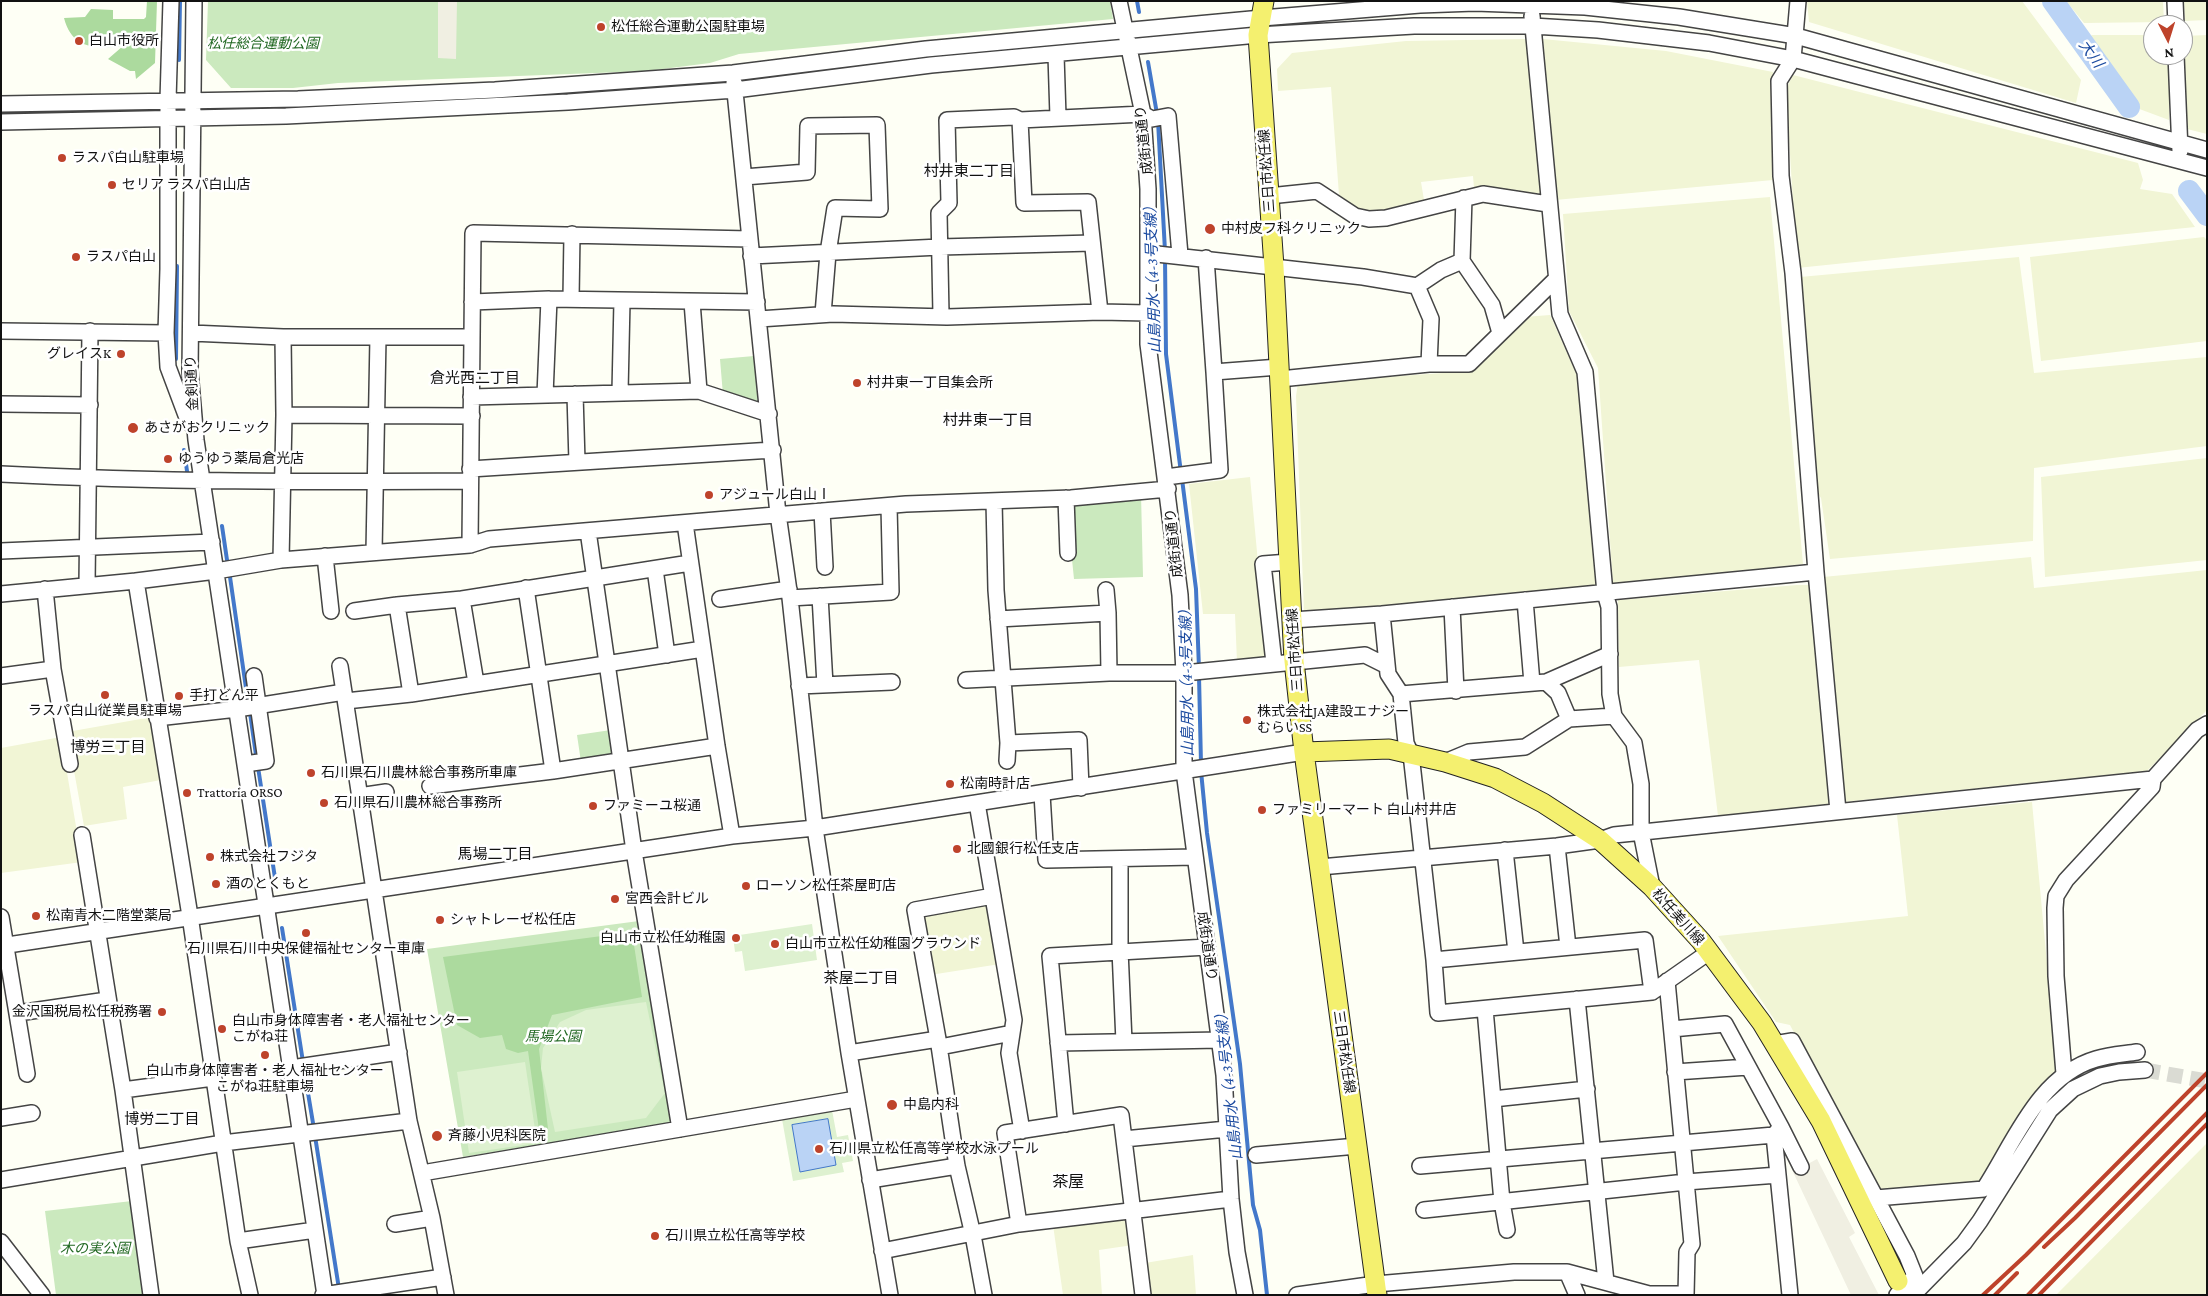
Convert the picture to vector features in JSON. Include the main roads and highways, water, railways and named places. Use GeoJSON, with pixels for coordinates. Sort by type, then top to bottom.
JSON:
{"type":"FeatureCollection","features":[{"type":"Feature","properties":{"kind":"main road","name":"三日市松任線"},"geometry":{"type":"LineString","coordinates":[[1262,18],[1269,196],[1294,661],[1304,752],[1377,1289]]}},
{"type":"Feature","properties":{"kind":"main road","name":"松任美川線"},"geometry":{"type":"LineString","coordinates":[[1304,752],[1389,750],[1446,762],[1495,778],[1543,803],[1600,840],[1652,887],[1709,952],[1762,1023],[1821,1121],[1897,1288]]}},
{"type":"Feature","properties":{"kind":"water"},"geometry":{"type":"Polygon","coordinates":[[[828,1119],[836,1165],[800,1172],[792,1125],[828,1119]]]}},
{"type":"Feature","properties":{"kind":"waterway"},"geometry":{"type":"LineString","coordinates":[[179,60],[180,1]]}},
{"type":"Feature","properties":{"kind":"waterway","name":"山島用水（4-3号支線）"},"geometry":{"type":"LineString","coordinates":[[1137,1],[1139,12]]}},
{"type":"Feature","properties":{"kind":"waterway","name":"大川"},"geometry":{"type":"LineString","coordinates":[[2053,1],[2129,107]]}},
{"type":"Feature","properties":{"kind":"waterway","name":"山島用水（4-3号支線）"},"geometry":{"type":"LineString","coordinates":[[1148,62],[1157,114]]}},
{"type":"Feature","properties":{"kind":"waterway","name":"山島用水（4-3号支線）"},"geometry":{"type":"LineString","coordinates":[[1158,121],[1165,251]]}},
{"type":"Feature","properties":{"kind":"waterway","name":"大川"},"geometry":{"type":"LineString","coordinates":[[2189,191],[2207,215]]}},
{"type":"Feature","properties":{"kind":"waterway","name":"山島用水（4-3号支線）"},"geometry":{"type":"LineString","coordinates":[[1165,258],[1166,354],[1181,473]]}},
{"type":"Feature","properties":{"kind":"waterway"},"geometry":{"type":"LineString","coordinates":[[176,359],[177,266]]}},
{"type":"Feature","properties":{"kind":"waterway"},"geometry":{"type":"LineString","coordinates":[[184,450],[188,478]]}},
{"type":"Feature","properties":{"kind":"waterway","name":"山島用水（4-3号支線）"},"geometry":{"type":"LineString","coordinates":[[1182,479],[1196,589],[1199,669]]}},
{"type":"Feature","properties":{"kind":"waterway"},"geometry":{"type":"LineString","coordinates":[[222,526],[227,560]]}},
{"type":"Feature","properties":{"kind":"waterway"},"geometry":{"type":"LineString","coordinates":[[230,577],[248,702]]}},
{"type":"Feature","properties":{"kind":"waterway","name":"山島用水（4-3号支線）"},"geometry":{"type":"LineString","coordinates":[[1199,676],[1201,764]]}},
{"type":"Feature","properties":{"kind":"waterway"},"geometry":{"type":"LineString","coordinates":[[250,713],[256,755]]}},
{"type":"Feature","properties":{"kind":"waterway"},"geometry":{"type":"LineString","coordinates":[[258,767],[275,878]]}},
{"type":"Feature","properties":{"kind":"waterway","name":"山島用水（4-3号支線）"},"geometry":{"type":"LineString","coordinates":[[1201,771],[1207,833],[1240,1064],[1253,1205],[1260,1230],[1267,1295]]}},
{"type":"Feature","properties":{"kind":"waterway"},"geometry":{"type":"LineString","coordinates":[[282,928],[303,1062]]}},
{"type":"Feature","properties":{"kind":"waterway"},"geometry":{"type":"LineString","coordinates":[[304,1069],[314,1129]]}},
{"type":"Feature","properties":{"kind":"waterway"},"geometry":{"type":"LineString","coordinates":[[315,1136],[339,1289]]}},
{"type":"Feature","properties":{"kind":"tunnel"},"geometry":{"type":"LineString","coordinates":[[2145,1070],[2207,1081]]}},
{"type":"Feature","properties":{"kind":"railway"},"geometry":{"type":"LineString","coordinates":[[1983,1295],[2026,1255],[2207,1073]]}},
{"type":"Feature","properties":{"kind":"railway"},"geometry":{"type":"LineString","coordinates":[[2044,1247],[2207,1085]]}},
{"type":"Feature","properties":{"kind":"railway"},"geometry":{"type":"LineString","coordinates":[[2028,1295],[2207,1113]]}},
{"type":"Feature","properties":{"kind":"railway"},"geometry":{"type":"LineString","coordinates":[[2039,1295],[2207,1124]]}},
{"type":"Feature","properties":{"kind":"railway"},"geometry":{"type":"LineString","coordinates":[[1995,1295],[2017,1273]]}},
{"type":"Feature","properties":{"kind":"place","name":"松任総合運動公園駐車場"},"geometry":{"type":"Point","coordinates":[601,27]}},
{"type":"Feature","properties":{"kind":"place","name":"白山市役所"},"geometry":{"type":"Point","coordinates":[79,41]}},
{"type":"Feature","properties":{"kind":"place","name":"ラスパ白山駐車場"},"geometry":{"type":"Point","coordinates":[62,158]}},
{"type":"Feature","properties":{"kind":"place","name":"セリア ラスパ白山店"},"geometry":{"type":"Point","coordinates":[112,185]}},
{"type":"Feature","properties":{"kind":"place","name":"中村皮フ科クリニック"},"geometry":{"type":"Point","coordinates":[1210,229]}},
{"type":"Feature","properties":{"kind":"place","name":"ラスパ白山"},"geometry":{"type":"Point","coordinates":[76,257]}},
{"type":"Feature","properties":{"kind":"place","name":"グレイスK"},"geometry":{"type":"Point","coordinates":[121,354]}},
{"type":"Feature","properties":{"kind":"place","name":"村井東一丁目集会所"},"geometry":{"type":"Point","coordinates":[857,383]}},
{"type":"Feature","properties":{"kind":"place","name":"あさがおクリニック"},"geometry":{"type":"Point","coordinates":[133,428]}},
{"type":"Feature","properties":{"kind":"place","name":"ゆうゆう薬局倉光店"},"geometry":{"type":"Point","coordinates":[168,459]}},
{"type":"Feature","properties":{"kind":"place","name":"アジュール白山Ⅰ"},"geometry":{"type":"Point","coordinates":[709,495]}},
{"type":"Feature","properties":{"kind":"place","name":"ラスパ白山従業員駐車場"},"geometry":{"type":"Point","coordinates":[105,695]}},
{"type":"Feature","properties":{"kind":"place","name":"手打どん平"},"geometry":{"type":"Point","coordinates":[179,696]}},
{"type":"Feature","properties":{"kind":"place","name":"株式会社JA建設エナジー むらいSS"},"geometry":{"type":"Point","coordinates":[1247,720]}},
{"type":"Feature","properties":{"kind":"place","name":"石川県石川農林総合事務所車庫"},"geometry":{"type":"Point","coordinates":[311,773]}},
{"type":"Feature","properties":{"kind":"place","name":"松南時計店"},"geometry":{"type":"Point","coordinates":[950,784]}},
{"type":"Feature","properties":{"kind":"place","name":"Trattoria ORSO"},"geometry":{"type":"Point","coordinates":[187,793]}},
{"type":"Feature","properties":{"kind":"place","name":"石川県石川農林総合事務所"},"geometry":{"type":"Point","coordinates":[324,803]}},
{"type":"Feature","properties":{"kind":"place","name":"ファミーユ桜通"},"geometry":{"type":"Point","coordinates":[593,806]}},
{"type":"Feature","properties":{"kind":"place","name":"ファミリーマート 白山村井店"},"geometry":{"type":"Point","coordinates":[1262,810]}},
{"type":"Feature","properties":{"kind":"place","name":"北國銀行松任支店"},"geometry":{"type":"Point","coordinates":[957,849]}},
{"type":"Feature","properties":{"kind":"place","name":"株式会社フジタ"},"geometry":{"type":"Point","coordinates":[210,857]}},
{"type":"Feature","properties":{"kind":"place","name":"酒のとくもと"},"geometry":{"type":"Point","coordinates":[216,884]}},
{"type":"Feature","properties":{"kind":"place","name":"ローソン松任茶屋町店"},"geometry":{"type":"Point","coordinates":[746,886]}},
{"type":"Feature","properties":{"kind":"place","name":"宮西会計ビル"},"geometry":{"type":"Point","coordinates":[615,899]}},
{"type":"Feature","properties":{"kind":"place","name":"松南青木二階堂薬局"},"geometry":{"type":"Point","coordinates":[36,916]}},
{"type":"Feature","properties":{"kind":"place","name":"シャトレーゼ松任店"},"geometry":{"type":"Point","coordinates":[440,920]}},
{"type":"Feature","properties":{"kind":"place","name":"石川県石川中央保健福祉センター車庫"},"geometry":{"type":"Point","coordinates":[306,933]}},
{"type":"Feature","properties":{"kind":"place","name":"白山市立松任幼稚園"},"geometry":{"type":"Point","coordinates":[736,938]}},
{"type":"Feature","properties":{"kind":"place","name":"白山市立松任幼稚園グラウンド"},"geometry":{"type":"Point","coordinates":[775,944]}},
{"type":"Feature","properties":{"kind":"place","name":"金沢国税局松任税務署"},"geometry":{"type":"Point","coordinates":[162,1012]}},
{"type":"Feature","properties":{"kind":"place","name":"白山市身体障害者・老人福祉センター こがね荘"},"geometry":{"type":"Point","coordinates":[222,1029]}},
{"type":"Feature","properties":{"kind":"place","name":"白山市身体障害者・老人福祉センター こがね荘駐車場"},"geometry":{"type":"Point","coordinates":[265,1055]}},
{"type":"Feature","properties":{"kind":"place","name":"中島内科"},"geometry":{"type":"Point","coordinates":[892,1105]}},
{"type":"Feature","properties":{"kind":"place","name":"斉藤小児科医院"},"geometry":{"type":"Point","coordinates":[437,1136]}},
{"type":"Feature","properties":{"kind":"place","name":"石川県立松任高等学校水泳プール"},"geometry":{"type":"Point","coordinates":[819,1149]}},
{"type":"Feature","properties":{"kind":"place","name":"石川県立松任高等学校"},"geometry":{"type":"Point","coordinates":[655,1236]}},
{"type":"Feature","properties":{"kind":"district","name":"村井東二丁目"},"geometry":{"type":"Point","coordinates":[969,171]}},
{"type":"Feature","properties":{"kind":"district","name":"倉光西二丁目"},"geometry":{"type":"Point","coordinates":[475,378]}},
{"type":"Feature","properties":{"kind":"district","name":"村井東一丁目"},"geometry":{"type":"Point","coordinates":[988,420]}},
{"type":"Feature","properties":{"kind":"district","name":"博労三丁目"},"geometry":{"type":"Point","coordinates":[108,747]}},
{"type":"Feature","properties":{"kind":"district","name":"馬場二丁目"},"geometry":{"type":"Point","coordinates":[495,854]}},
{"type":"Feature","properties":{"kind":"district","name":"茶屋二丁目"},"geometry":{"type":"Point","coordinates":[861,978]}},
{"type":"Feature","properties":{"kind":"district","name":"博労二丁目"},"geometry":{"type":"Point","coordinates":[162,1119]}},
{"type":"Feature","properties":{"kind":"district","name":"茶屋"},"geometry":{"type":"Point","coordinates":[1068,1182]}},
{"type":"Feature","properties":{"kind":"park label","name":"松任総合運動公園"},"geometry":{"type":"Point","coordinates":[263,44]}},
{"type":"Feature","properties":{"kind":"park label","name":"馬場公園"},"geometry":{"type":"Point","coordinates":[553,1037]}},
{"type":"Feature","properties":{"kind":"park label","name":"木の実公園"},"geometry":{"type":"Point","coordinates":[95,1249]}}]}
